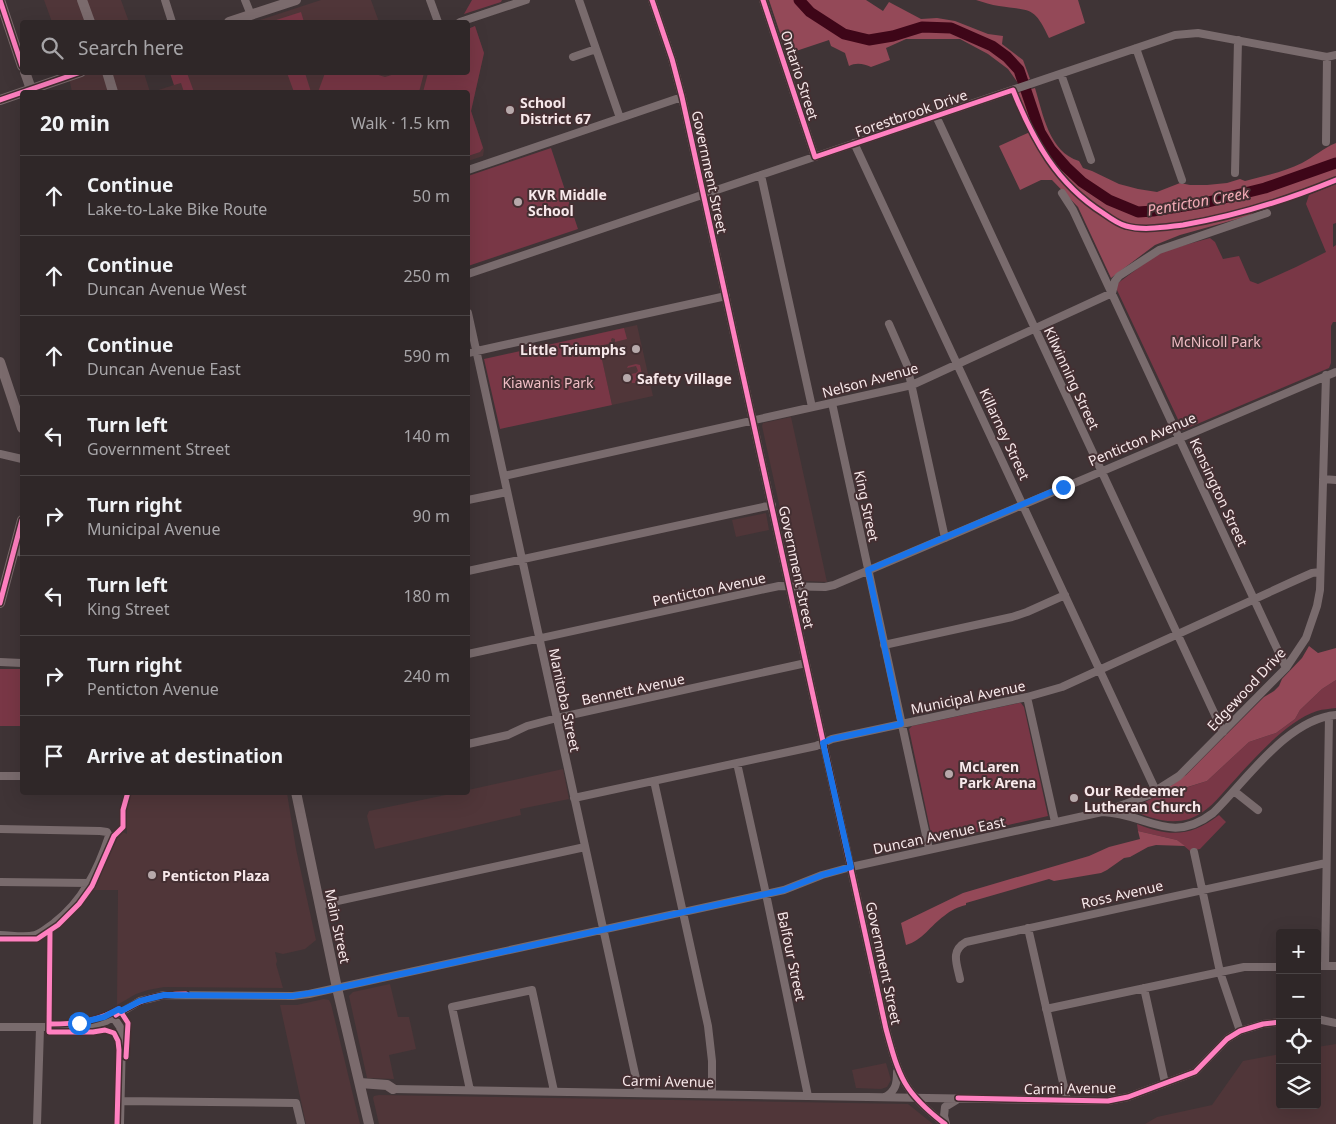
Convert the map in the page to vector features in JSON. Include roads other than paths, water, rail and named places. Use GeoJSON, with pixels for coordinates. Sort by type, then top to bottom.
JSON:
{"type":"FeatureCollection","features":[{"type":"Feature","properties":{"kind":"main road"},"geometry":{"type":"LineString","coordinates":[[0,0],[20,60]]}},
{"type":"Feature","properties":{"kind":"main road"},"geometry":{"type":"LineString","coordinates":[[82,0],[89,20]]}},
{"type":"Feature","properties":{"kind":"main road"},"geometry":{"type":"LineString","coordinates":[[235,20],[296,0]]}},
{"type":"Feature","properties":{"kind":"main road"},"geometry":{"type":"LineString","coordinates":[[26,75],[31,90]]}},
{"type":"Feature","properties":{"kind":"main road"},"geometry":{"type":"LineString","coordinates":[[34,90],[73,75]]}},
{"type":"Feature","properties":{"kind":"main road"},"geometry":{"type":"LineString","coordinates":[[108,75],[112,90]]}},
{"type":"Feature","properties":{"kind":"main road"},"geometry":{"type":"LineString","coordinates":[[0,100],[20,94]]}},
{"type":"Feature","properties":{"kind":"main road"},"geometry":{"type":"LineString","coordinates":[[0,362],[20,422]]}},
{"type":"Feature","properties":{"kind":"main road"},"geometry":{"type":"LineString","coordinates":[[1,596],[18,552],[20,536]]}},
{"type":"Feature","properties":{"kind":"main road","name":"Main Street"},"geometry":{"type":"LineString","coordinates":[[297,795],[319,904],[369,1124]]}},
{"type":"Feature","properties":{"kind":"main road"},"geometry":{"type":"LineString","coordinates":[[360,1087],[387,1085],[393,1089]]}},
{"type":"Feature","properties":{"kind":"street"},"geometry":{"type":"LineString","coordinates":[[165,0],[171,20]]}},
{"type":"Feature","properties":{"kind":"street"},"geometry":{"type":"LineString","coordinates":[[245,0],[250,15]]}},
{"type":"Feature","properties":{"kind":"street"},"geometry":{"type":"LineString","coordinates":[[430,0],[437,20]]}},
{"type":"Feature","properties":{"kind":"street"},"geometry":{"type":"LineString","coordinates":[[466,20],[526,0]]}},
{"type":"Feature","properties":{"kind":"street"},"geometry":{"type":"LineString","coordinates":[[579,0],[620,118]]}},
{"type":"Feature","properties":{"kind":"street","name":"Government Street"},"geometry":{"type":"LineString","coordinates":[[652,0],[672,59],[682,97],[886,1029],[897,1070],[914,1098],[945,1124]]}},
{"type":"Feature","properties":{"kind":"street","name":"Ontario Street"},"geometry":{"type":"LineString","coordinates":[[762,0],[815,157]]}},
{"type":"Feature","properties":{"kind":"street","name":"Forestbrook Drive"},"geometry":{"type":"LineString","coordinates":[[470,273],[1175,36],[1190,33],[1327,56],[1336,55]]}},
{"type":"Feature","properties":{"kind":"street"},"geometry":{"type":"LineString","coordinates":[[1236,174],[1238,40]]}},
{"type":"Feature","properties":{"kind":"street"},"geometry":{"type":"LineString","coordinates":[[1136,48],[1182,180]]}},
{"type":"Feature","properties":{"kind":"street"},"geometry":{"type":"LineString","coordinates":[[573,57],[596,49]]}},
{"type":"Feature","properties":{"kind":"street"},"geometry":{"type":"LineString","coordinates":[[1326,142],[1327,56]]}},
{"type":"Feature","properties":{"kind":"street"},"geometry":{"type":"LineString","coordinates":[[1061,74],[1091,160]]}},
{"type":"Feature","properties":{"kind":"street"},"geometry":{"type":"LineString","coordinates":[[470,169],[682,97]]}},
{"type":"Feature","properties":{"kind":"street","name":"Kilwinning Street"},"geometry":{"type":"LineString","coordinates":[[936,116],[1223,732]]}},
{"type":"Feature","properties":{"kind":"street","name":"Killarney Street"},"geometry":{"type":"LineString","coordinates":[[854,143],[1156,791]]}},
{"type":"Feature","properties":{"kind":"street"},"geometry":{"type":"LineString","coordinates":[[761,175],[812,407]]}},
{"type":"Feature","properties":{"kind":"street","name":"Kensington Street"},"geometry":{"type":"LineString","coordinates":[[1062,193],[1073,210],[1286,668]]}},
{"type":"Feature","properties":{"kind":"street"},"geometry":{"type":"LineString","coordinates":[[1112,293],[1115,281],[1119,276],[1159,250],[1267,213]]}},
{"type":"Feature","properties":{"kind":"street","name":"Nelson Avenue"},"geometry":{"type":"LineString","coordinates":[[504,476],[912,385],[1112,293]]}},
{"type":"Feature","properties":{"kind":"street"},"geometry":{"type":"LineString","coordinates":[[472,352],[726,296]]}},
{"type":"Feature","properties":{"kind":"street"},"geometry":{"type":"LineString","coordinates":[[889,324],[907,366],[912,385],[945,538]]}},
{"type":"Feature","properties":{"kind":"street","name":"Manitoba Street"},"geometry":{"type":"LineString","coordinates":[[470,332],[472,352],[504,476],[639,1092]]}},
{"type":"Feature","properties":{"kind":"street","name":"Penticton Avenue"},"geometry":{"type":"LineString","coordinates":[[470,654],[779,586],[828,587],[1336,372]]}},
{"type":"Feature","properties":{"kind":"street","name":"Edgewood Drive"},"geometry":{"type":"LineString","coordinates":[[1102,812],[1142,798],[1156,791],[1183,772],[1286,668],[1302,645],[1312,622],[1318,598],[1324,479],[1326,375]]}},
{"type":"Feature","properties":{"kind":"street","name":"King Street"},"geometry":{"type":"LineString","coordinates":[[832,403],[929,849]]}},
{"type":"Feature","properties":{"kind":"street"},"geometry":{"type":"LineString","coordinates":[[0,454],[20,458]]}},
{"type":"Feature","properties":{"kind":"street"},"geometry":{"type":"LineString","coordinates":[[10,456],[20,454]]}},
{"type":"Feature","properties":{"kind":"street"},"geometry":{"type":"LineString","coordinates":[[1324,479],[1336,480]]}},
{"type":"Feature","properties":{"kind":"street"},"geometry":{"type":"LineString","coordinates":[[470,500],[507,492]]}},
{"type":"Feature","properties":{"kind":"street"},"geometry":{"type":"LineString","coordinates":[[470,572],[772,505]]}},
{"type":"Feature","properties":{"kind":"street","name":"Municipal Avenue"},"geometry":{"type":"LineString","coordinates":[[574,798],[816,746],[832,739],[1027,697],[1062,687],[1303,577],[1320,572]]}},
{"type":"Feature","properties":{"kind":"street"},"geometry":{"type":"LineString","coordinates":[[884,645],[1012,617],[1065,595]]}},
{"type":"Feature","properties":{"kind":"street"},"geometry":{"type":"LineString","coordinates":[[0,662],[20,663]]}},
{"type":"Feature","properties":{"kind":"street","name":"Bennett Avenue"},"geometry":{"type":"LineString","coordinates":[[470,744],[508,735],[527,726],[557,718],[806,663]]}},
{"type":"Feature","properties":{"kind":"street"},"geometry":{"type":"LineString","coordinates":[[1027,697],[1055,822]]}},
{"type":"Feature","properties":{"kind":"street"},"geometry":{"type":"LineString","coordinates":[[1332,715],[1321,966],[1336,966]]}},
{"type":"Feature","properties":{"kind":"street","name":"Duncan Avenue East"},"geometry":{"type":"LineString","coordinates":[[0,1027],[87,1027],[101,1023],[140,1001],[164,995],[292,996],[309,994],[766,894],[790,888],[822,875],[851,867],[1102,812],[1123,814],[1159,826],[1180,828],[1190,826],[1206,819],[1269,753],[1308,724],[1332,715]]}},
{"type":"Feature","properties":{"kind":"street","name":"Balfour Street"},"geometry":{"type":"LineString","coordinates":[[737,763],[808,1096]]}},
{"type":"Feature","properties":{"kind":"street"},"geometry":{"type":"LineString","coordinates":[[0,776],[20,776]]}},
{"type":"Feature","properties":{"kind":"street"},"geometry":{"type":"LineString","coordinates":[[654,781],[708,1026],[712,1061],[712,1094]]}},
{"type":"Feature","properties":{"kind":"street"},"geometry":{"type":"LineString","coordinates":[[1234,791],[1258,810]]}},
{"type":"Feature","properties":{"kind":"street"},"geometry":{"type":"LineString","coordinates":[[0,829],[81,830],[107,832],[109,836],[89,884],[68,910],[45,930],[31,936],[0,935]]}},
{"type":"Feature","properties":{"kind":"street"},"geometry":{"type":"LineString","coordinates":[[319,904],[585,847]]}},
{"type":"Feature","properties":{"kind":"street"},"geometry":{"type":"LineString","coordinates":[[1194,852],[1220,972],[1240,1031]]}},
{"type":"Feature","properties":{"kind":"street","name":"Ross Avenue"},"geometry":{"type":"LineString","coordinates":[[960,980],[955,953],[959,946],[966,942],[1326,863]]}},
{"type":"Feature","properties":{"kind":"street"},"geometry":{"type":"LineString","coordinates":[[0,882],[89,884]]}},
{"type":"Feature","properties":{"kind":"street"},"geometry":{"type":"LineString","coordinates":[[1028,928],[1068,1100]]}},
{"type":"Feature","properties":{"kind":"street"},"geometry":{"type":"LineString","coordinates":[[1046,1008],[1244,967],[1276,966]]}},
{"type":"Feature","properties":{"kind":"street"},"geometry":{"type":"LineString","coordinates":[[1144,988],[1165,1083]]}},
{"type":"Feature","properties":{"kind":"street"},"geometry":{"type":"LineString","coordinates":[[470,1090],[452,1007],[532,990],[554,1091]]}},
{"type":"Feature","properties":{"kind":"street"},"geometry":{"type":"LineString","coordinates":[[113,1017],[120,1027],[122,1038],[120,1124]]}},
{"type":"Feature","properties":{"kind":"street"},"geometry":{"type":"LineString","coordinates":[[1321,1021],[1336,1023]]}},
{"type":"Feature","properties":{"kind":"street","name":"Carmi Avenue"},"geometry":{"type":"LineString","coordinates":[[393,1089],[1108,1101],[1128,1097],[1195,1072],[1227,1039],[1240,1031],[1276,1022]]}},
{"type":"Feature","properties":{"kind":"street"},"geometry":{"type":"LineString","coordinates":[[37,1124],[40,1028]]}},
{"type":"Feature","properties":{"kind":"street"},"geometry":{"type":"LineString","coordinates":[[885,1097],[893,1092],[896,1086],[897,1070]]}},
{"type":"Feature","properties":{"kind":"street"},"geometry":{"type":"LineString","coordinates":[[945,1124],[945,1107],[958,1098]]}},
{"type":"Feature","properties":{"kind":"street"},"geometry":{"type":"LineString","coordinates":[[121,1102],[296,1104],[301,1124]]}},
{"type":"Feature","properties":{"kind":"waterway","name":"Penticton Creek"},"geometry":{"type":"LineString","coordinates":[[799,0],[810,12],[844,34],[869,40],[893,36],[922,27],[951,28],[992,46],[1007,57],[1019,70],[1040,132],[1051,150],[1082,182],[1109,200],[1138,212],[1208,202],[1265,188],[1336,163]]}},
{"type":"Feature","properties":{"kind":"place","name":"School District 67"},"geometry":{"type":"Point","coordinates":[510,110]}},
{"type":"Feature","properties":{"kind":"place","name":"KVR Middle School"},"geometry":{"type":"Point","coordinates":[518,202]}},
{"type":"Feature","properties":{"kind":"place","name":"Little Triumphs"},"geometry":{"type":"Point","coordinates":[636,349]}},
{"type":"Feature","properties":{"kind":"place","name":"Safety Village"},"geometry":{"type":"Point","coordinates":[627,378]}},
{"type":"Feature","properties":{"kind":"place","name":"McLaren Park Arena"},"geometry":{"type":"Point","coordinates":[949,774]}},
{"type":"Feature","properties":{"kind":"place","name":"Our Redeemer Lutheran Church"},"geometry":{"type":"Point","coordinates":[1074,798]}},
{"type":"Feature","properties":{"kind":"place","name":"Penticton Plaza"},"geometry":{"type":"Point","coordinates":[152,875]}},
{"type":"Feature","properties":{"kind":"park label","name":"McNicoll Park"},"geometry":{"type":"Point","coordinates":[1216,341]}},
{"type":"Feature","properties":{"kind":"park label","name":"Kiawanis Park"},"geometry":{"type":"Point","coordinates":[548,382]}}]}
